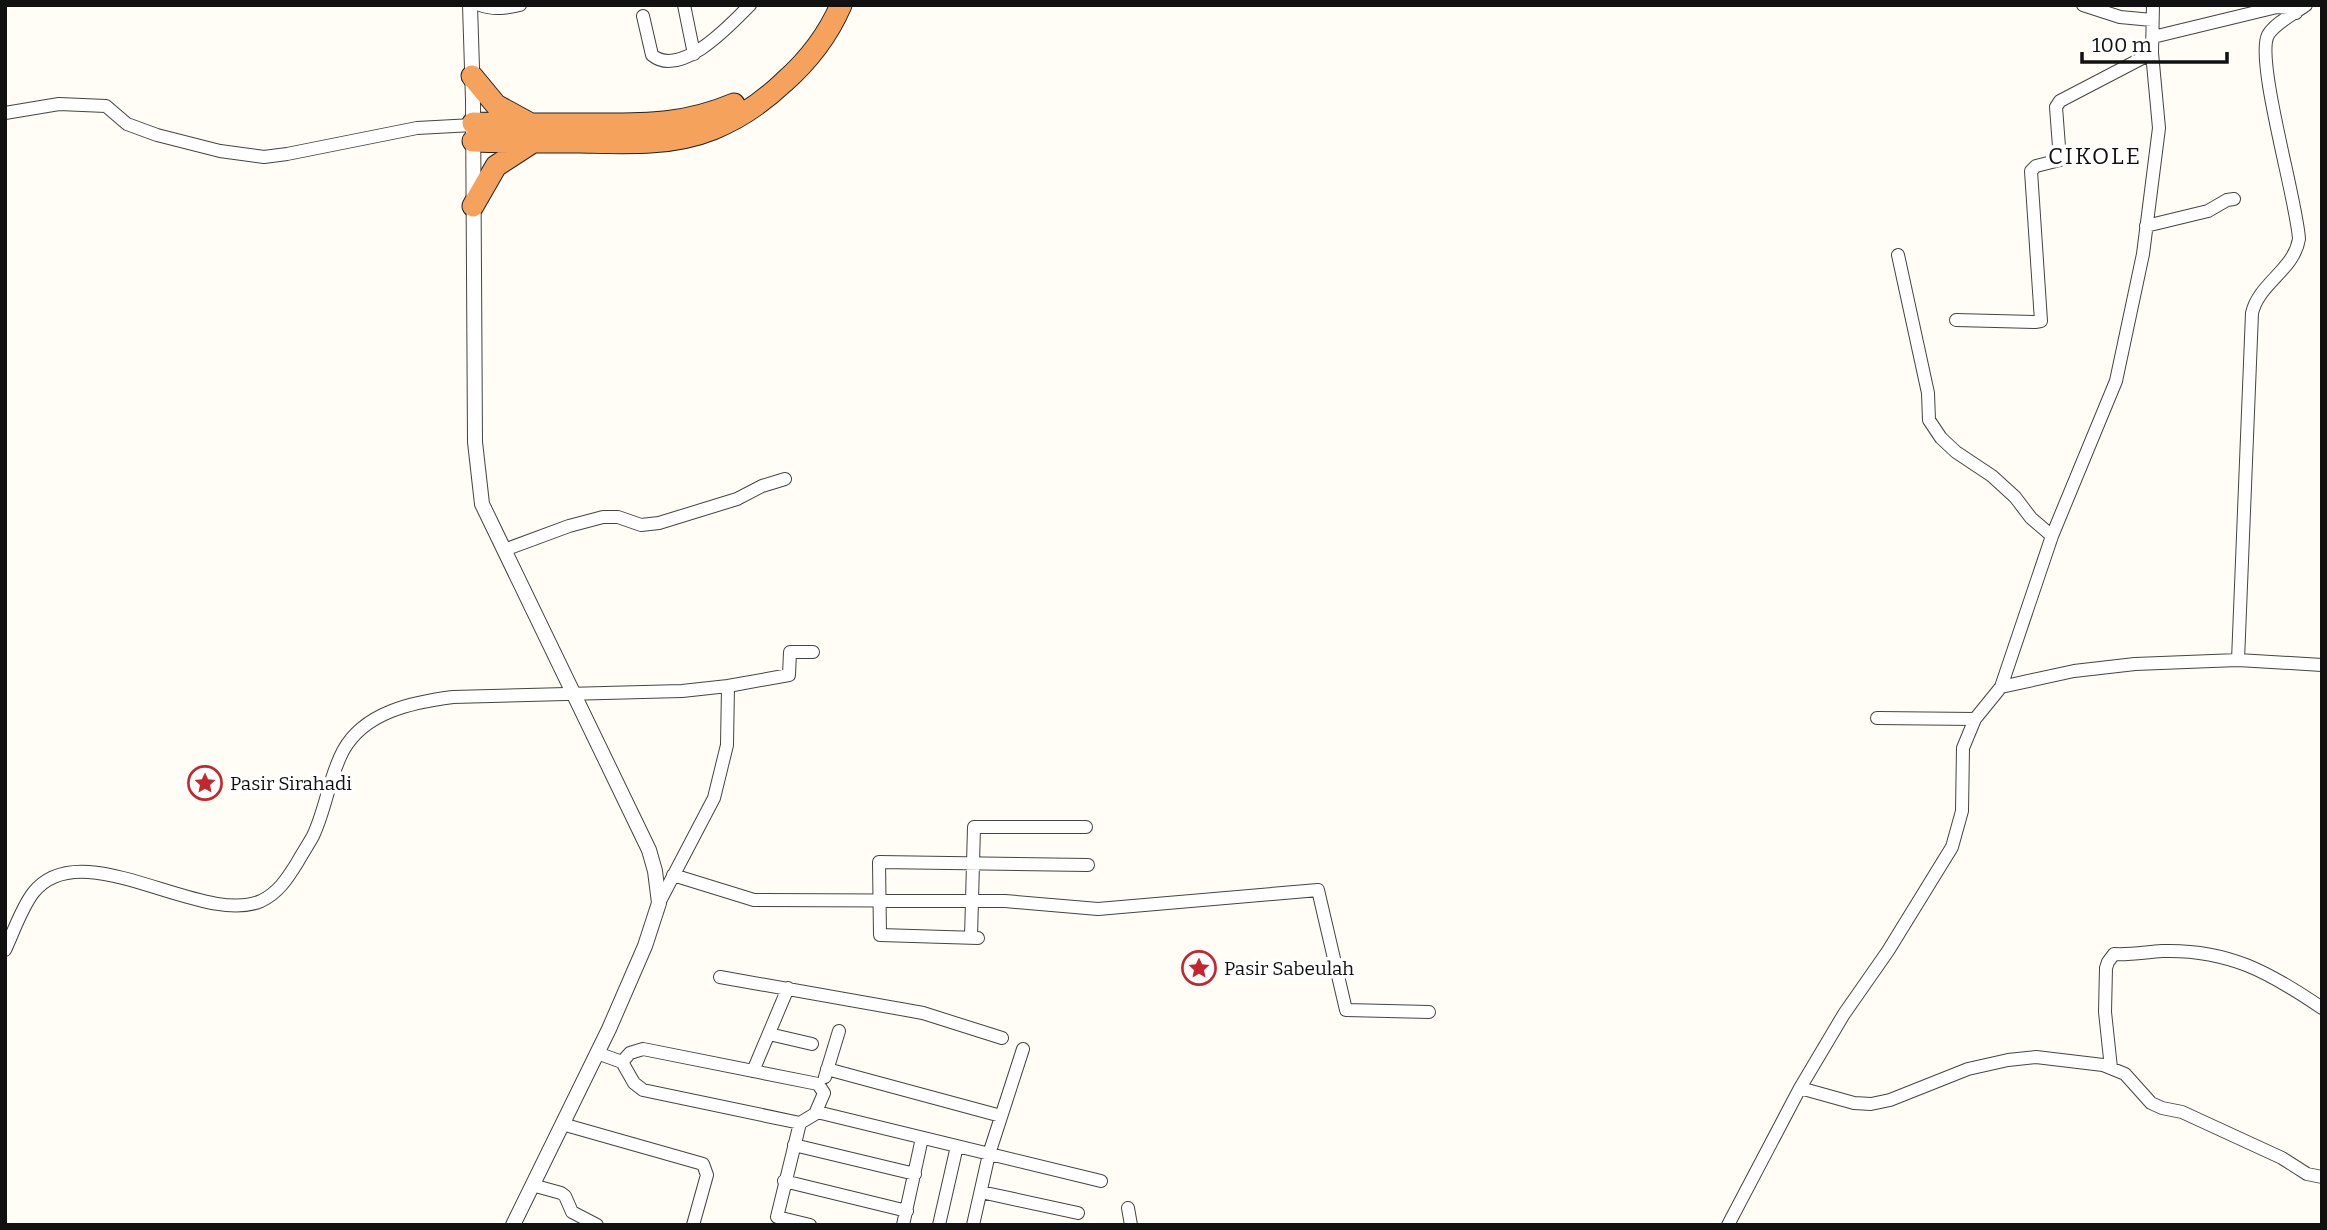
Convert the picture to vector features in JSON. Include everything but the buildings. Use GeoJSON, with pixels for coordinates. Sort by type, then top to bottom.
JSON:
{"type":"FeatureCollection","features":[{"type":"Feature","properties":{"kind":"highway"},"geometry":{"type":"LineString","coordinates":[[472,206],[496,166],[532,133],[675,122],[707,115],[738,102],[764,85],[789,62],[827,5]]}},
{"type":"Feature","properties":{"kind":"highway"},"geometry":{"type":"LineString","coordinates":[[473,130],[645,143],[677,139],[711,130],[743,114],[797,71],[818,46],[841,5]]}},
{"type":"Feature","properties":{"kind":"highway"},"geometry":{"type":"LineString","coordinates":[[472,76],[496,105],[532,133]]}},
{"type":"Feature","properties":{"kind":"street"},"geometry":{"type":"LineString","coordinates":[[470,5],[475,442],[482,504],[649,850],[659,903]]}},
{"type":"Feature","properties":{"kind":"street"},"geometry":{"type":"LineString","coordinates":[[480,5],[490,9],[520,5]]}},
{"type":"Feature","properties":{"kind":"street"},"geometry":{"type":"LineString","coordinates":[[684,5],[694,54]]}},
{"type":"Feature","properties":{"kind":"street"},"geometry":{"type":"LineString","coordinates":[[643,16],[653,57],[675,60],[694,54],[723,33],[750,5]]}},
{"type":"Feature","properties":{"kind":"street"},"geometry":{"type":"LineString","coordinates":[[2083,5],[2120,17],[2152,20]]}},
{"type":"Feature","properties":{"kind":"street"},"geometry":{"type":"LineString","coordinates":[[1728,1225],[1800,1088],[1844,1014],[1895,941],[1952,847],[1962,811],[1963,748],[1975,719],[2001,687],[2052,536],[2116,381],[2143,254],[2159,128],[2152,54],[2152,5]]}},
{"type":"Feature","properties":{"kind":"street"},"geometry":{"type":"LineString","coordinates":[[2153,37],[2277,6],[2301,9]]}},
{"type":"Feature","properties":{"kind":"street"},"geometry":{"type":"LineString","coordinates":[[2238,660],[2252,313],[2260,294],[2292,257],[2299,239],[2270,89],[2266,42],[2269,33],[2301,9]]}},
{"type":"Feature","properties":{"kind":"street"},"geometry":{"type":"LineString","coordinates":[[1956,320],[2042,321],[2031,171],[2036,166],[2060,160],[2056,107],[2060,101],[2152,54]]}},
{"type":"Feature","properties":{"kind":"street"},"geometry":{"type":"LineString","coordinates":[[5,113],[59,104],[106,106],[127,124],[157,135],[220,151],[264,157],[417,128],[473,130]]}},
{"type":"Feature","properties":{"kind":"street"},"geometry":{"type":"LineString","coordinates":[[2147,226],[2208,211],[2234,199]]}},
{"type":"Feature","properties":{"kind":"street"},"geometry":{"type":"LineString","coordinates":[[1898,255],[1928,393],[1929,420],[1941,438],[1956,452],[1992,475],[2015,497],[2031,518],[2052,536]]}},
{"type":"Feature","properties":{"kind":"street"},"geometry":{"type":"LineString","coordinates":[[504,550],[603,516],[618,517],[641,525],[659,523],[737,499],[762,486],[785,479]]}},
{"type":"Feature","properties":{"kind":"street"},"geometry":{"type":"LineString","coordinates":[[5,950],[34,891],[52,877],[73,872],[112,875],[212,902],[233,905],[259,902],[274,894],[286,881],[313,835],[343,751],[355,735],[383,714],[424,701],[453,697],[681,691],[727,686],[789,676],[790,652],[813,652]]}},
{"type":"Feature","properties":{"kind":"street"},"geometry":{"type":"LineString","coordinates":[[2001,687],[2112,666],[2238,660],[2322,665]]}},
{"type":"Feature","properties":{"kind":"street"},"geometry":{"type":"LineString","coordinates":[[513,1225],[597,1053],[645,946],[659,903],[714,798],[727,745],[727,686]]}},
{"type":"Feature","properties":{"kind":"street"},"geometry":{"type":"LineString","coordinates":[[1877,718],[1975,719]]}},
{"type":"Feature","properties":{"kind":"street"},"geometry":{"type":"LineString","coordinates":[[1086,827],[974,827],[973,863],[972,901],[975,938],[880,934],[879,862],[973,863],[1087,865]]}},
{"type":"Feature","properties":{"kind":"street"},"geometry":{"type":"LineString","coordinates":[[673,875],[754,900],[972,901],[1098,909],[1318,890],[1346,1010],[1429,1012]]}},
{"type":"Feature","properties":{"kind":"street"},"geometry":{"type":"LineString","coordinates":[[2111,1068],[2105,1012],[2106,968],[2114,954],[2135,955],[2162,951],[2208,953],[2233,959],[2264,971],[2322,1007]]}},
{"type":"Feature","properties":{"kind":"street"},"geometry":{"type":"LineString","coordinates":[[720,977],[923,1013],[1002,1038]]}},
{"type":"Feature","properties":{"kind":"street"},"geometry":{"type":"LineString","coordinates":[[753,1071],[788,988]]}},
{"type":"Feature","properties":{"kind":"street"},"geometry":{"type":"LineString","coordinates":[[597,1053],[622,1062],[634,1083],[643,1090],[800,1123],[817,1112],[839,1031]]}},
{"type":"Feature","properties":{"kind":"street"},"geometry":{"type":"LineString","coordinates":[[769,1034],[812,1044]]}},
{"type":"Feature","properties":{"kind":"street"},"geometry":{"type":"LineString","coordinates":[[622,1062],[630,1053],[643,1049],[818,1084],[822,1087]]}},
{"type":"Feature","properties":{"kind":"street"},"geometry":{"type":"LineString","coordinates":[[973,1225],[989,1154],[1023,1049]]}},
{"type":"Feature","properties":{"kind":"street"},"geometry":{"type":"LineString","coordinates":[[1800,1088],[1853,1103],[1871,1104],[1890,1100],[1968,1069],[2008,1060],[2036,1057],[2103,1065],[2132,1080],[2143,1097],[2151,1103],[2182,1112],[2260,1148],[2307,1174],[2322,1177]]}},
{"type":"Feature","properties":{"kind":"street"},"geometry":{"type":"LineString","coordinates":[[827,1069],[1001,1116]]}},
{"type":"Feature","properties":{"kind":"street"},"geometry":{"type":"LineString","coordinates":[[817,1112],[1101,1181]]}},
{"type":"Feature","properties":{"kind":"street"},"geometry":{"type":"LineString","coordinates":[[800,1123],[776,1217],[810,1225]]}},
{"type":"Feature","properties":{"kind":"street"},"geometry":{"type":"LineString","coordinates":[[562,1124],[700,1161],[707,1175],[693,1225]]}},
{"type":"Feature","properties":{"kind":"street"},"geometry":{"type":"LineString","coordinates":[[903,1225],[922,1138]]}},
{"type":"Feature","properties":{"kind":"street"},"geometry":{"type":"LineString","coordinates":[[794,1145],[915,1174]]}},
{"type":"Feature","properties":{"kind":"street"},"geometry":{"type":"LineString","coordinates":[[939,1225],[957,1146]]}},
{"type":"Feature","properties":{"kind":"street"},"geometry":{"type":"LineString","coordinates":[[784,1181],[907,1211]]}},
{"type":"Feature","properties":{"kind":"street"},"geometry":{"type":"LineString","coordinates":[[532,1185],[561,1193],[572,1212],[597,1225]]}},
{"type":"Feature","properties":{"kind":"street"},"geometry":{"type":"LineString","coordinates":[[981,1192],[1078,1213]]}},
{"type":"Feature","properties":{"kind":"street"},"geometry":{"type":"LineString","coordinates":[[1128,1208],[1131,1225]]}},
{"type":"Feature","properties":{"kind":"place","name":"Pasir Sirahadi"},"geometry":{"type":"Point","coordinates":[205,783]}},
{"type":"Feature","properties":{"kind":"place","name":"Pasir Sabeulah"},"geometry":{"type":"Point","coordinates":[1199,968]}},
{"type":"Feature","properties":{"kind":"district","name":"CIKOLE"},"geometry":{"type":"Point","coordinates":[2095,156]}}]}
